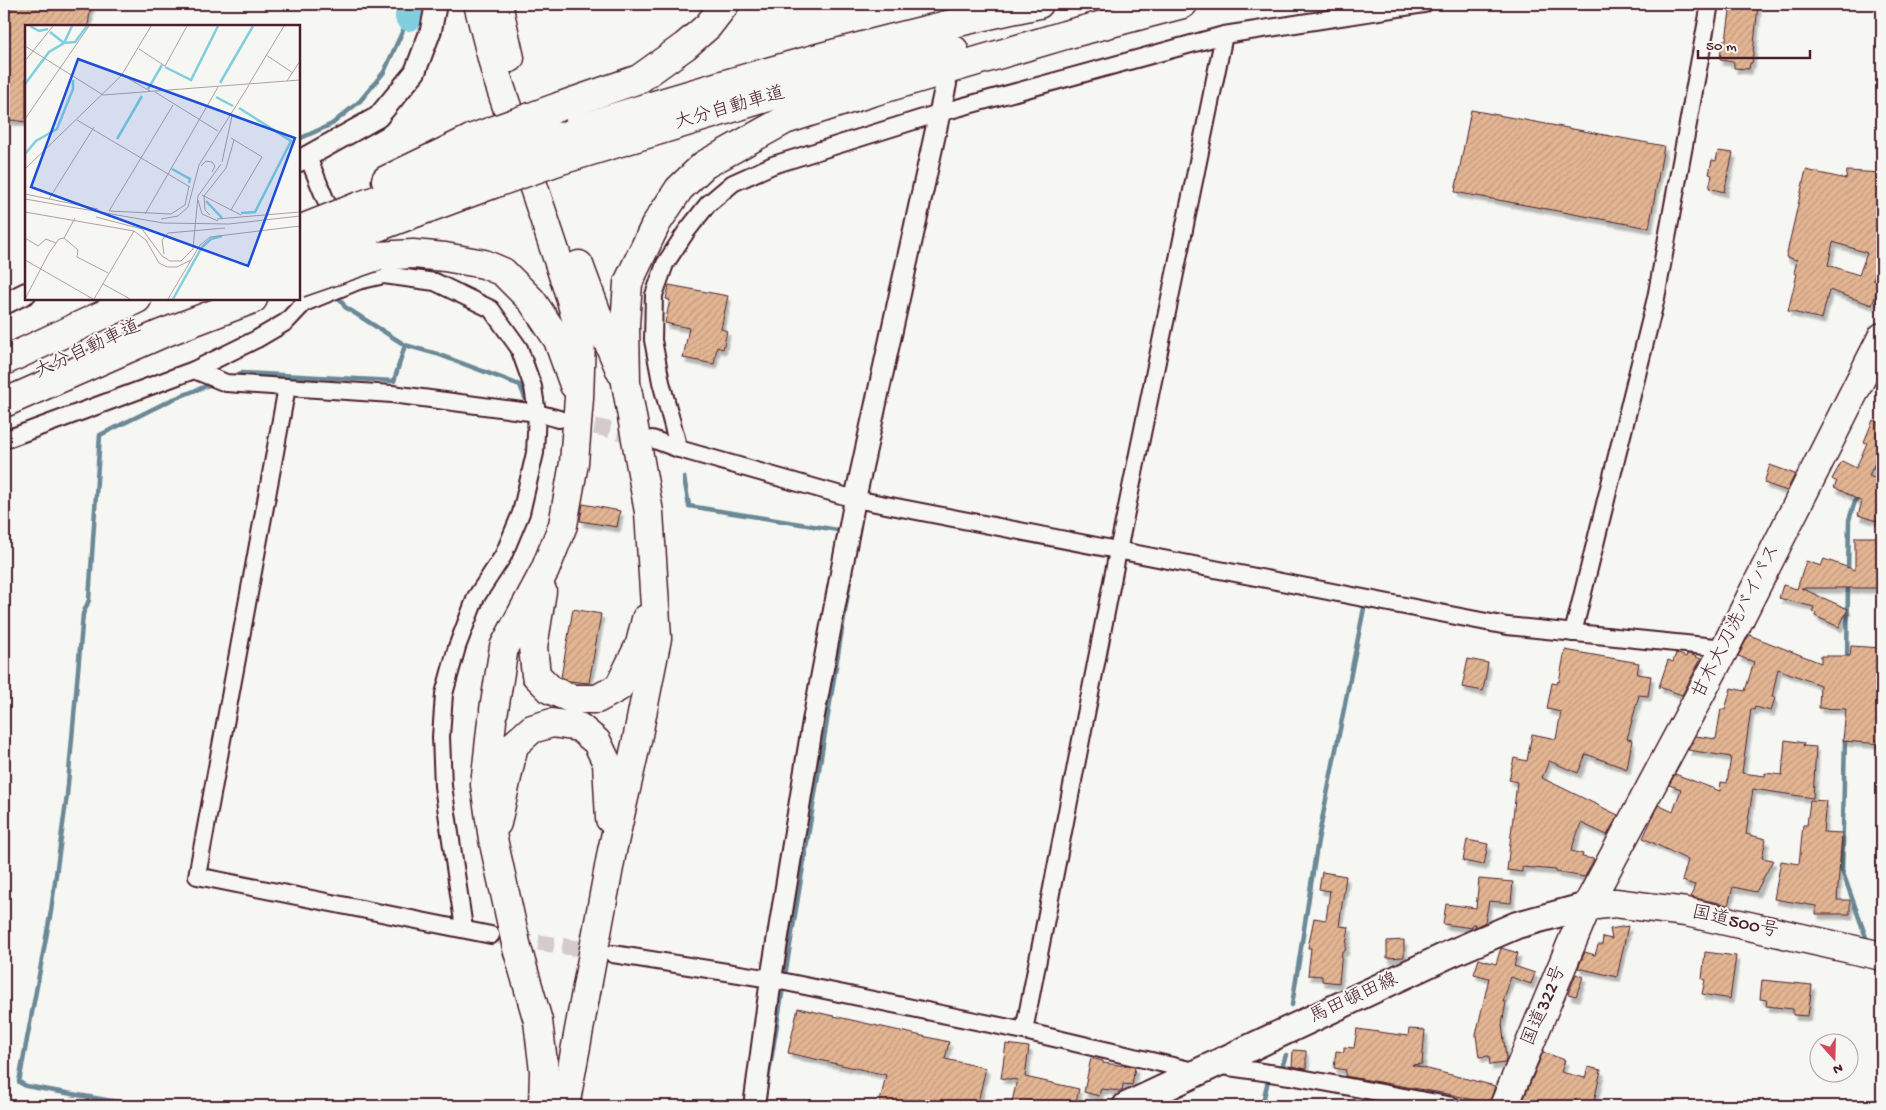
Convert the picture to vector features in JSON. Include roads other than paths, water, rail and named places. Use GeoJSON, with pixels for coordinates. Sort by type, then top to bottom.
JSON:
{"type":"FeatureCollection","features":[{"type":"Feature","properties":{"kind":"highway"},"geometry":{"type":"LineString","coordinates":[[478,4],[496,74],[572,304],[581,338],[574,463],[563,525],[545,570],[504,647],[484,785],[493,839],[517,948],[538,1021],[544,1071],[543,1106]]}},
{"type":"Feature","properties":{"kind":"highway"},"geometry":{"type":"LineString","coordinates":[[498,4],[520,92],[588,293],[626,384]]}},
{"type":"Feature","properties":{"kind":"highway"},"geometry":{"type":"LineString","coordinates":[[300,222],[359,211],[473,138],[639,79],[686,46],[708,26],[725,4]]}},
{"type":"Feature","properties":{"kind":"highway","name":"大分自動車道"},"geometry":{"type":"LineString","coordinates":[[300,230],[493,171],[768,70],[965,20],[1039,4]]}},
{"type":"Feature","properties":{"kind":"highway","name":"大分自動車道"},"geometry":{"type":"LineString","coordinates":[[558,148],[877,68],[1076,22],[1173,4]]}},
{"type":"Feature","properties":{"kind":"highway"},"geometry":{"type":"LineString","coordinates":[[565,1106],[612,851],[658,638],[649,512],[626,384],[625,324],[628,283],[656,224],[680,189],[704,166],[785,120],[872,92],[1065,35],[1184,4]]}},
{"type":"Feature","properties":{"kind":"highway","name":"大分自動車道"},"geometry":{"type":"LineString","coordinates":[[300,257],[359,211]]}},
{"type":"Feature","properties":{"kind":"highway"},"geometry":{"type":"LineString","coordinates":[[300,283],[377,256],[413,254],[484,264],[503,272],[532,301],[558,340],[579,398]]}},
{"type":"Feature","properties":{"kind":"highway","name":"大分自動車道"},"geometry":{"type":"LineString","coordinates":[[4,361],[135,300]]}},
{"type":"Feature","properties":{"kind":"highway","name":"大分自動車道"},"geometry":{"type":"LineString","coordinates":[[4,390],[158,317],[199,300]]}},
{"type":"Feature","properties":{"kind":"highway"},"geometry":{"type":"LineString","coordinates":[[4,403],[161,334],[250,300]]}},
{"type":"Feature","properties":{"kind":"highway","name":"甘木大刀洗バイパス"},"geometry":{"type":"LineString","coordinates":[[1587,906],[1725,648],[1882,336]]}},
{"type":"Feature","properties":{"kind":"highway"},"geometry":{"type":"LineString","coordinates":[[545,570],[533,647],[536,675],[551,690],[572,699],[597,699],[619,687],[640,644],[653,589]]}},
{"type":"Feature","properties":{"kind":"highway"},"geometry":{"type":"LineString","coordinates":[[493,839],[514,745],[532,729],[552,723],[579,727],[597,742],[607,763],[612,851]]}},
{"type":"Feature","properties":{"kind":"highway","name":"国道500号"},"geometry":{"type":"LineString","coordinates":[[1587,906],[1615,902],[1686,912],[1882,956]]}},
{"type":"Feature","properties":{"kind":"highway","name":"国道322号"},"geometry":{"type":"LineString","coordinates":[[1504,1106],[1587,906]]}},
{"type":"Feature","properties":{"kind":"main road","name":"馬田頓田線"},"geometry":{"type":"LineString","coordinates":[[1126,1106],[1452,953],[1517,925],[1587,906]]}},
{"type":"Feature","properties":{"kind":"street"},"geometry":{"type":"LineString","coordinates":[[358,281],[303,159],[378,117],[415,72],[431,30],[436,4]]}},
{"type":"Feature","properties":{"kind":"street"},"geometry":{"type":"LineString","coordinates":[[680,449],[661,382],[652,340],[654,295],[665,264],[686,232],[708,204],[733,183],[790,159],[939,112],[1224,35],[1424,4]]}},
{"type":"Feature","properties":{"kind":"street"},"geometry":{"type":"LineString","coordinates":[[1573,633],[1656,298],[1710,4]]}},
{"type":"Feature","properties":{"kind":"street"},"geometry":{"type":"LineString","coordinates":[[1024,1031],[1118,551],[1224,35]]}},
{"type":"Feature","properties":{"kind":"street"},"geometry":{"type":"LineString","coordinates":[[754,1106],[771,979],[813,721],[854,499],[946,84]]}},
{"type":"Feature","properties":{"kind":"street"},"geometry":{"type":"LineString","coordinates":[[4,440],[194,370],[257,339],[286,322],[304,303],[358,281],[384,275],[435,282],[491,309],[519,348],[533,387],[537,413],[535,453],[521,513],[503,556],[476,598],[457,647],[444,694],[440,737],[444,786],[464,928]]}},
{"type":"Feature","properties":{"kind":"street"},"geometry":{"type":"LineString","coordinates":[[4,304],[25,294]]}},
{"type":"Feature","properties":{"kind":"street"},"geometry":{"type":"LineString","coordinates":[[194,370],[226,383],[392,394],[537,413],[558,419]]}},
{"type":"Feature","properties":{"kind":"street"},"geometry":{"type":"LineString","coordinates":[[287,386],[197,876],[491,934]]}},
{"type":"Feature","properties":{"kind":"street"},"geometry":{"type":"LineString","coordinates":[[652,438],[680,449],[854,499],[1118,551],[1507,626],[1725,648]]}},
{"type":"Feature","properties":{"kind":"street"},"geometry":{"type":"LineString","coordinates":[[613,954],[771,979],[1207,1069],[1290,1076],[1453,1106]]}},
{"type":"Feature","properties":{"kind":"waterway"},"geometry":{"type":"LineString","coordinates":[[409,17],[411,4]]}},
{"type":"Feature","properties":{"kind":"waterway"},"geometry":{"type":"LineString","coordinates":[[300,139],[332,124],[360,101],[384,72],[409,17]]}},
{"type":"Feature","properties":{"kind":"waterway"},"geometry":{"type":"LineString","coordinates":[[336,293],[345,307],[405,345],[437,354],[520,385],[529,408]]}},
{"type":"Feature","properties":{"kind":"waterway"},"geometry":{"type":"LineString","coordinates":[[231,377],[242,373],[394,381],[405,345]]}},
{"type":"Feature","properties":{"kind":"waterway"},"geometry":{"type":"LineString","coordinates":[[141,1106],[26,1086],[19,1082],[51,911],[67,795],[83,614],[89,600],[100,435],[171,400],[214,383]]}},
{"type":"Feature","properties":{"kind":"waterway"},"geometry":{"type":"LineString","coordinates":[[1871,468],[1882,458]]}},
{"type":"Feature","properties":{"kind":"waterway"},"geometry":{"type":"LineString","coordinates":[[684,477],[689,506],[844,531]]}},
{"type":"Feature","properties":{"kind":"waterway"},"geometry":{"type":"LineString","coordinates":[[1848,573],[1849,520],[1857,495]]}},
{"type":"Feature","properties":{"kind":"waterway"},"geometry":{"type":"LineString","coordinates":[[765,1097],[851,575]]}},
{"type":"Feature","properties":{"kind":"waterway"},"geometry":{"type":"LineString","coordinates":[[1847,661],[1848,583]]}},
{"type":"Feature","properties":{"kind":"waterway"},"geometry":{"type":"LineString","coordinates":[[1292,1005],[1318,840],[1364,608]]}},
{"type":"Feature","properties":{"kind":"waterway"},"geometry":{"type":"LineString","coordinates":[[1845,736],[1842,870],[1868,943]]}},
{"type":"Feature","properties":{"kind":"waterway"},"geometry":{"type":"LineString","coordinates":[[1281,1070],[1286,1055]]}},
{"type":"Feature","properties":{"kind":"waterway"},"geometry":{"type":"LineString","coordinates":[[1262,1106],[1269,1076]]}},
{"type":"Feature","properties":{"kind":"tunnel"},"geometry":{"type":"LineString","coordinates":[[571,422],[642,436]]}},
{"type":"Feature","properties":{"kind":"tunnel"},"geometry":{"type":"LineString","coordinates":[[491,935],[601,952]]}}]}
